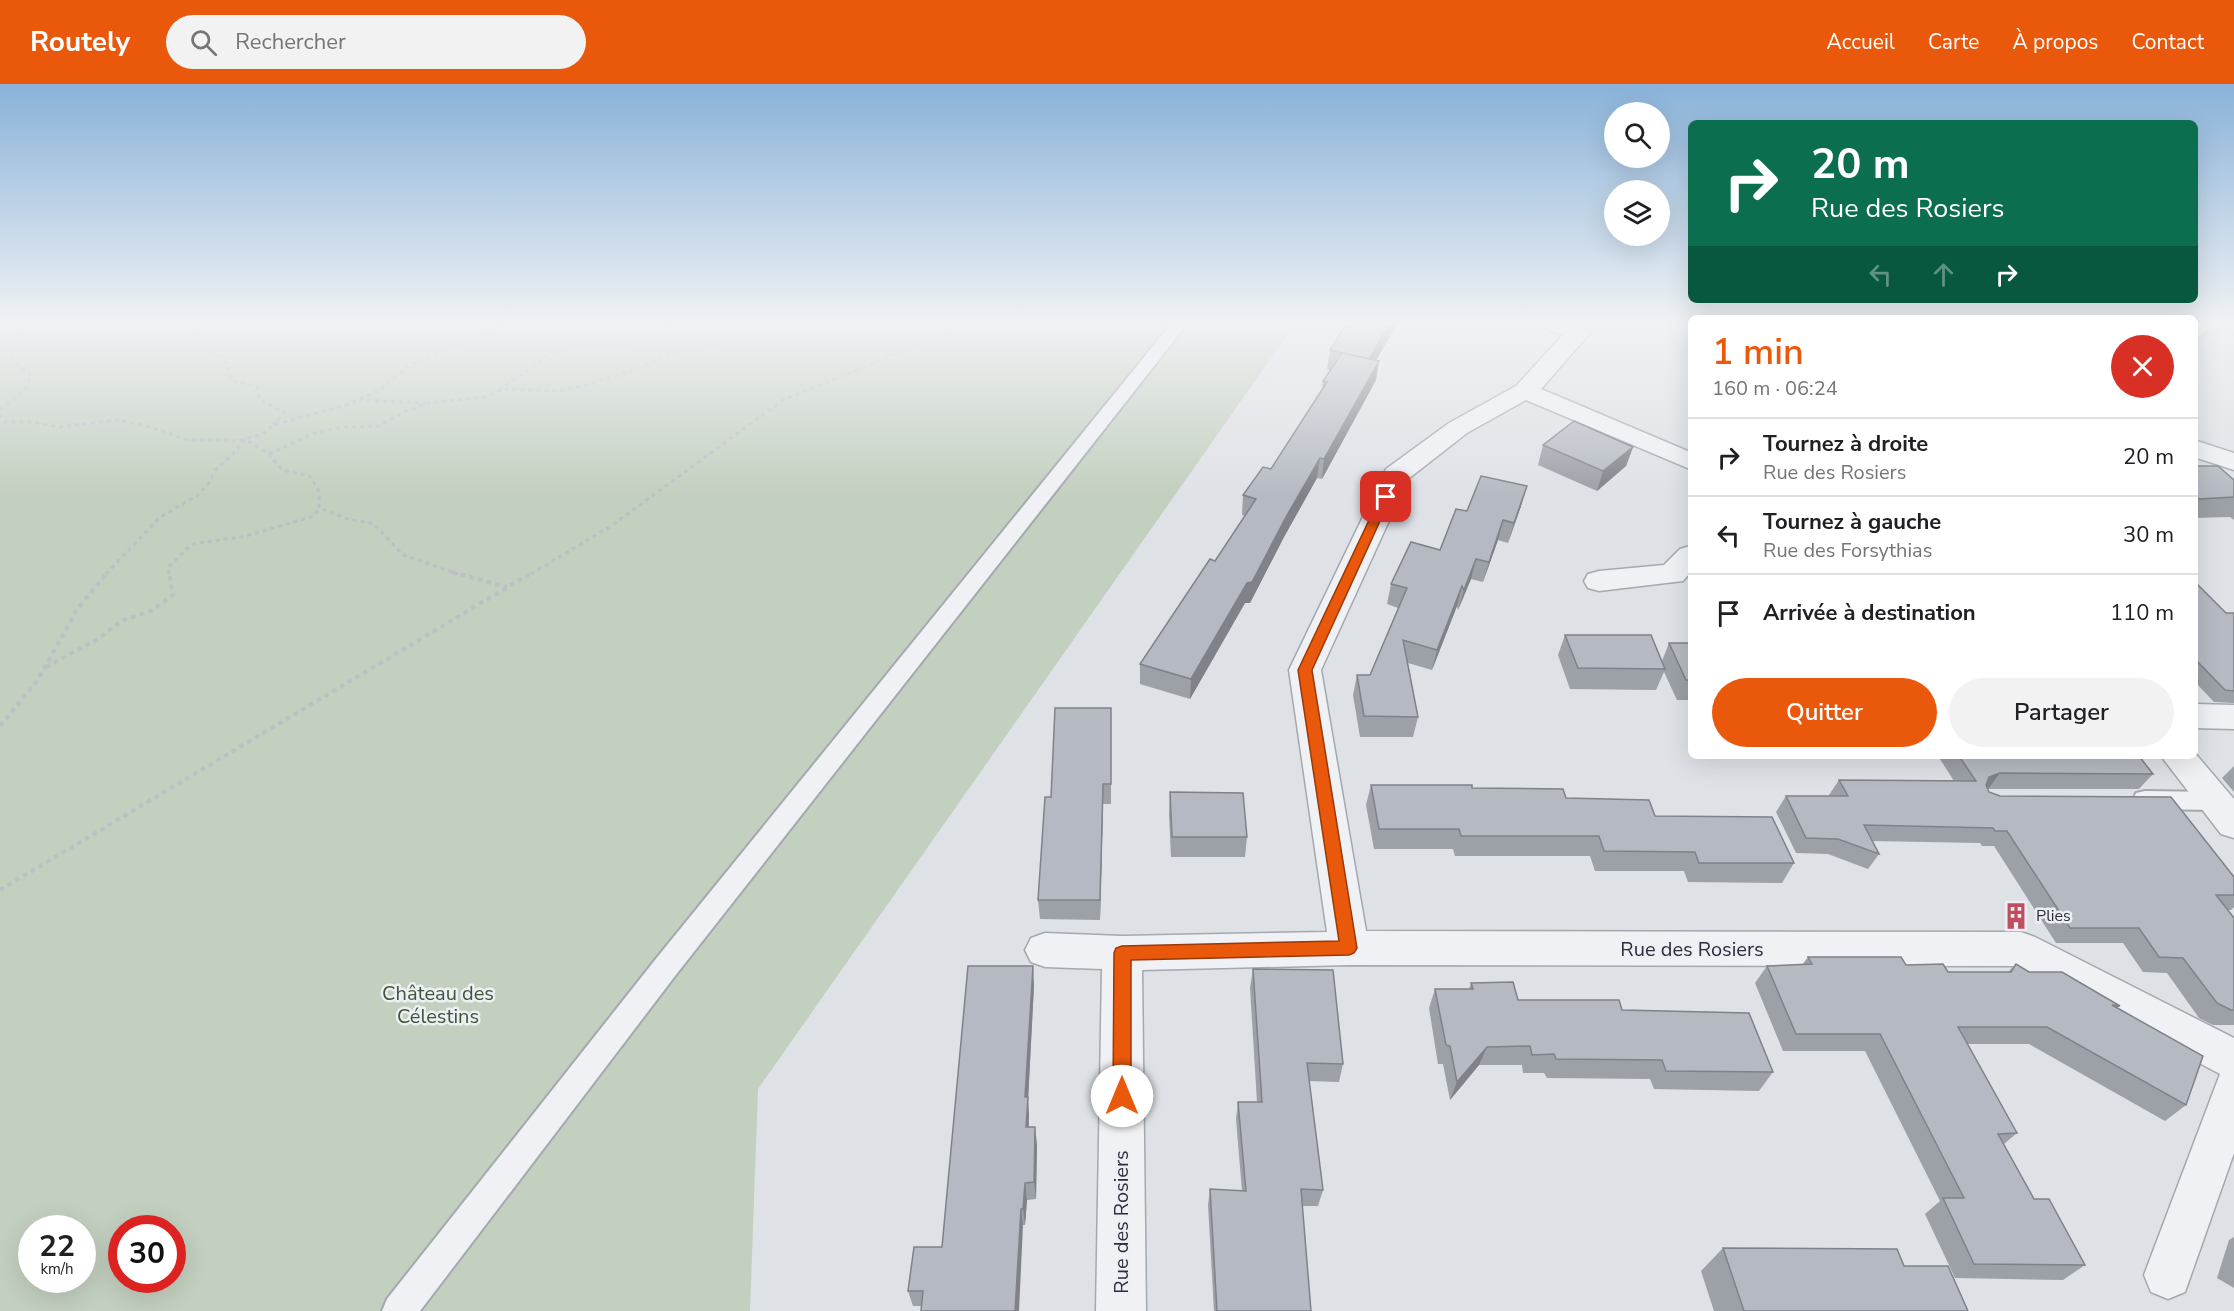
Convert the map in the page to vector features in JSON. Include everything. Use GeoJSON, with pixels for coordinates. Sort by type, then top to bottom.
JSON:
{"type":"FeatureCollection","features":[{"type":"Feature","properties":{"kind":"street"},"geometry":{"type":"LineString","coordinates":[[1349,948],[1305,670],[1396,475],[1458,428],[1525,391],[1532,381]]}},
{"type":"Feature","properties":{"kind":"street"},"geometry":{"type":"LineString","coordinates":[[1525,391],[1688,460]]}},
{"type":"Feature","properties":{"kind":"street"},"geometry":{"type":"LineString","coordinates":[[2198,449],[2234,462]]}},
{"type":"Feature","properties":{"kind":"street"},"geometry":{"type":"LineString","coordinates":[[1599,581],[1673,574],[1688,557]]}},
{"type":"Feature","properties":{"kind":"street"},"geometry":{"type":"LineString","coordinates":[[2198,716],[2234,717]]}},
{"type":"Feature","properties":{"kind":"street"},"geometry":{"type":"LineString","coordinates":[[2180,759],[2224,812]]}},
{"type":"Feature","properties":{"kind":"street","name":"Rue des Rosiers"},"geometry":{"type":"LineString","coordinates":[[1045,950],[1122,953],[1349,948],[2021,949],[2234,1060]]}},
{"type":"Feature","properties":{"kind":"street","name":"Rue des Rosiers"},"geometry":{"type":"LineString","coordinates":[[1121,1311],[1122,953]]}},
{"type":"Feature","properties":{"kind":"street"},"geometry":{"type":"LineString","coordinates":[[2168,1275],[2234,1089]]}},
{"type":"Feature","properties":{"kind":"lane"},"geometry":{"type":"LineString","coordinates":[[399,1311],[664,968],[1134,381]]}},
{"type":"Feature","properties":{"kind":"lane"},"geometry":{"type":"LineString","coordinates":[[2119,800],[2224,812]]}},
{"type":"Feature","properties":{"kind":"path"},"geometry":{"type":"LineString","coordinates":[[5,422],[0,412],[28,387],[29,381]]}},
{"type":"Feature","properties":{"kind":"path"},"geometry":{"type":"LineString","coordinates":[[0,423],[33,422],[58,427],[118,420],[167,431],[188,440],[245,439],[262,434],[284,412],[260,400],[257,386],[233,381]]}},
{"type":"Feature","properties":{"kind":"path"},"geometry":{"type":"LineString","coordinates":[[273,425],[358,400],[380,390],[390,381]]}},
{"type":"Feature","properties":{"kind":"path"},"geometry":{"type":"LineString","coordinates":[[498,391],[508,381]]}},
{"type":"Feature","properties":{"kind":"path"},"geometry":{"type":"LineString","coordinates":[[358,400],[428,403],[485,397],[503,389],[559,391],[598,381]]}},
{"type":"Feature","properties":{"kind":"path"},"geometry":{"type":"LineString","coordinates":[[0,890],[611,526],[783,399],[827,381]]}},
{"type":"Feature","properties":{"kind":"path"},"geometry":{"type":"LineString","coordinates":[[269,454],[315,433],[343,427],[379,426],[428,403]]}},
{"type":"Feature","properties":{"kind":"path"},"geometry":{"type":"LineString","coordinates":[[45,668],[98,639],[121,621],[151,611],[173,595],[168,567],[190,546],[243,537],[314,516],[319,508],[319,491],[310,476],[282,471],[269,454],[245,439]]}},
{"type":"Feature","properties":{"kind":"path"},"geometry":{"type":"LineString","coordinates":[[0,726],[37,681],[78,608],[106,574],[159,518],[198,495],[209,483],[216,470],[245,439]]}},
{"type":"Feature","properties":{"kind":"path"},"geometry":{"type":"LineString","coordinates":[[319,508],[348,519],[374,524],[403,555],[470,579],[508,587]]}},
{"type":"Feature","properties":{"kind":"green space","name":"Château des Célestins"},"geometry":{"type":"Polygon","coordinates":[[[0,381],[1255,381],[758,1089],[750,1311],[0,1311],[0,381]]]}},
{"type":"Feature","properties":{"kind":"building"},"geometry":{"type":"Polygon","coordinates":[[[1324,381],[1368,381],[1324,459],[1320,458],[1286,517],[1252,582],[1247,583],[1191,679],[1140,664],[1210,559],[1215,561],[1256,499],[1243,495],[1263,467],[1271,469],[1327,382],[1324,381]]]}},
{"type":"Feature","properties":{"kind":"building"},"geometry":{"type":"Polygon","coordinates":[[[1574,421],[1633,447],[1603,471],[1543,445],[1574,421]]]}},
{"type":"Feature","properties":{"kind":"building"},"geometry":{"type":"Polygon","coordinates":[[[2198,466],[2218,466],[2234,480],[2234,497],[2199,499],[2198,466]]]}},
{"type":"Feature","properties":{"kind":"building"},"geometry":{"type":"Polygon","coordinates":[[[1481,476],[1527,486],[1514,523],[1503,520],[1489,562],[1476,559],[1464,590],[1462,586],[1437,650],[1403,640],[1418,717],[1364,716],[1357,675],[1370,675],[1407,588],[1391,584],[1411,542],[1440,550],[1456,509],[1467,511],[1481,476]]]}},
{"type":"Feature","properties":{"kind":"building"},"geometry":{"type":"Polygon","coordinates":[[[2198,585],[2226,613],[2234,613],[2234,691],[2225,690],[2198,662],[2198,585]]]}},
{"type":"Feature","properties":{"kind":"building"},"geometry":{"type":"Polygon","coordinates":[[[1565,635],[1651,635],[1665,669],[1578,668],[1565,635]]]}},
{"type":"Feature","properties":{"kind":"building"},"geometry":{"type":"Polygon","coordinates":[[[1669,643],[1688,643],[1688,680],[1669,643]]]}},
{"type":"Feature","properties":{"kind":"building"},"geometry":{"type":"Polygon","coordinates":[[[1055,708],[1111,708],[1111,784],[1103,784],[1100,900],[1038,900],[1045,797],[1051,797],[1055,708]]]}},
{"type":"Feature","properties":{"kind":"building"},"geometry":{"type":"Polygon","coordinates":[[[1961,759],[2141,759],[2153,774],[2000,773],[1989,777],[1986,785],[1989,792],[2000,796],[2171,797],[2234,877],[2234,895],[2216,895],[2234,918],[2234,1010],[2217,1003],[2183,958],[2159,957],[2139,928],[2070,928],[2007,831],[1995,831],[1993,828],[1864,825],[1879,854],[1838,839],[1806,838],[1786,796],[1848,796],[1839,780],[1976,781],[1961,759]]]}},
{"type":"Feature","properties":{"kind":"building"},"geometry":{"type":"Polygon","coordinates":[[[1371,785],[1472,785],[1472,788],[1563,789],[1566,798],[1649,800],[1655,816],[1772,817],[1794,863],[1699,863],[1695,852],[1604,851],[1599,836],[1461,836],[1459,829],[1379,829],[1371,785]]]}},
{"type":"Feature","properties":{"kind":"building"},"geometry":{"type":"Polygon","coordinates":[[[1170,792],[1243,793],[1247,837],[1172,837],[1170,792]]]}},
{"type":"Feature","properties":{"kind":"building"},"geometry":{"type":"Polygon","coordinates":[[[1808,957],[1901,957],[1906,965],[1943,964],[1948,972],[2011,972],[2016,964],[2029,972],[2062,972],[2120,1006],[2112,1005],[2203,1056],[2186,1105],[2047,1027],[1958,1027],[2017,1133],[1998,1134],[2034,1199],[2049,1199],[2085,1265],[1974,1264],[1943,1198],[1964,1198],[1880,1034],[1796,1034],[1767,966],[1812,964],[1808,957]]]}},
{"type":"Feature","properties":{"kind":"building"},"geometry":{"type":"Polygon","coordinates":[[[968,966],[1033,966],[1025,1097],[1028,1097],[1026,1127],[1035,1127],[1034,1182],[1025,1183],[1023,1209],[1021,1209],[1015,1311],[921,1311],[923,1291],[908,1291],[914,1247],[942,1247],[968,966]]]}},
{"type":"Feature","properties":{"kind":"building"},"geometry":{"type":"Polygon","coordinates":[[[1253,969],[1333,970],[1343,1064],[1307,1063],[1323,1190],[1301,1189],[1311,1311],[1217,1311],[1210,1189],[1246,1191],[1238,1102],[1262,1102],[1253,969]]]}},
{"type":"Feature","properties":{"kind":"building"},"geometry":{"type":"Polygon","coordinates":[[[1513,982],[1518,1000],[1619,1000],[1622,1010],[1749,1013],[1773,1072],[1666,1071],[1662,1060],[1556,1059],[1554,1054],[1532,1055],[1530,1046],[1487,1047],[1457,1082],[1450,1046],[1446,1045],[1435,989],[1473,989],[1471,983],[1513,982]]]}},
{"type":"Feature","properties":{"kind":"building"},"geometry":{"type":"Polygon","coordinates":[[[1723,1248],[1897,1249],[1904,1266],[1948,1266],[1968,1311],[1744,1311],[1723,1248]]]}},
{"type":"Feature","properties":{"kind":"place","name":"Plies"},"geometry":{"type":"Point","coordinates":[2016,916]}},
{"type":"Feature","properties":{"kind":"route"},"geometry":{"type":"LineString","coordinates":[[1122,1096],[1122,953],[1349,948],[1305,670],[1386,497]]}}]}
